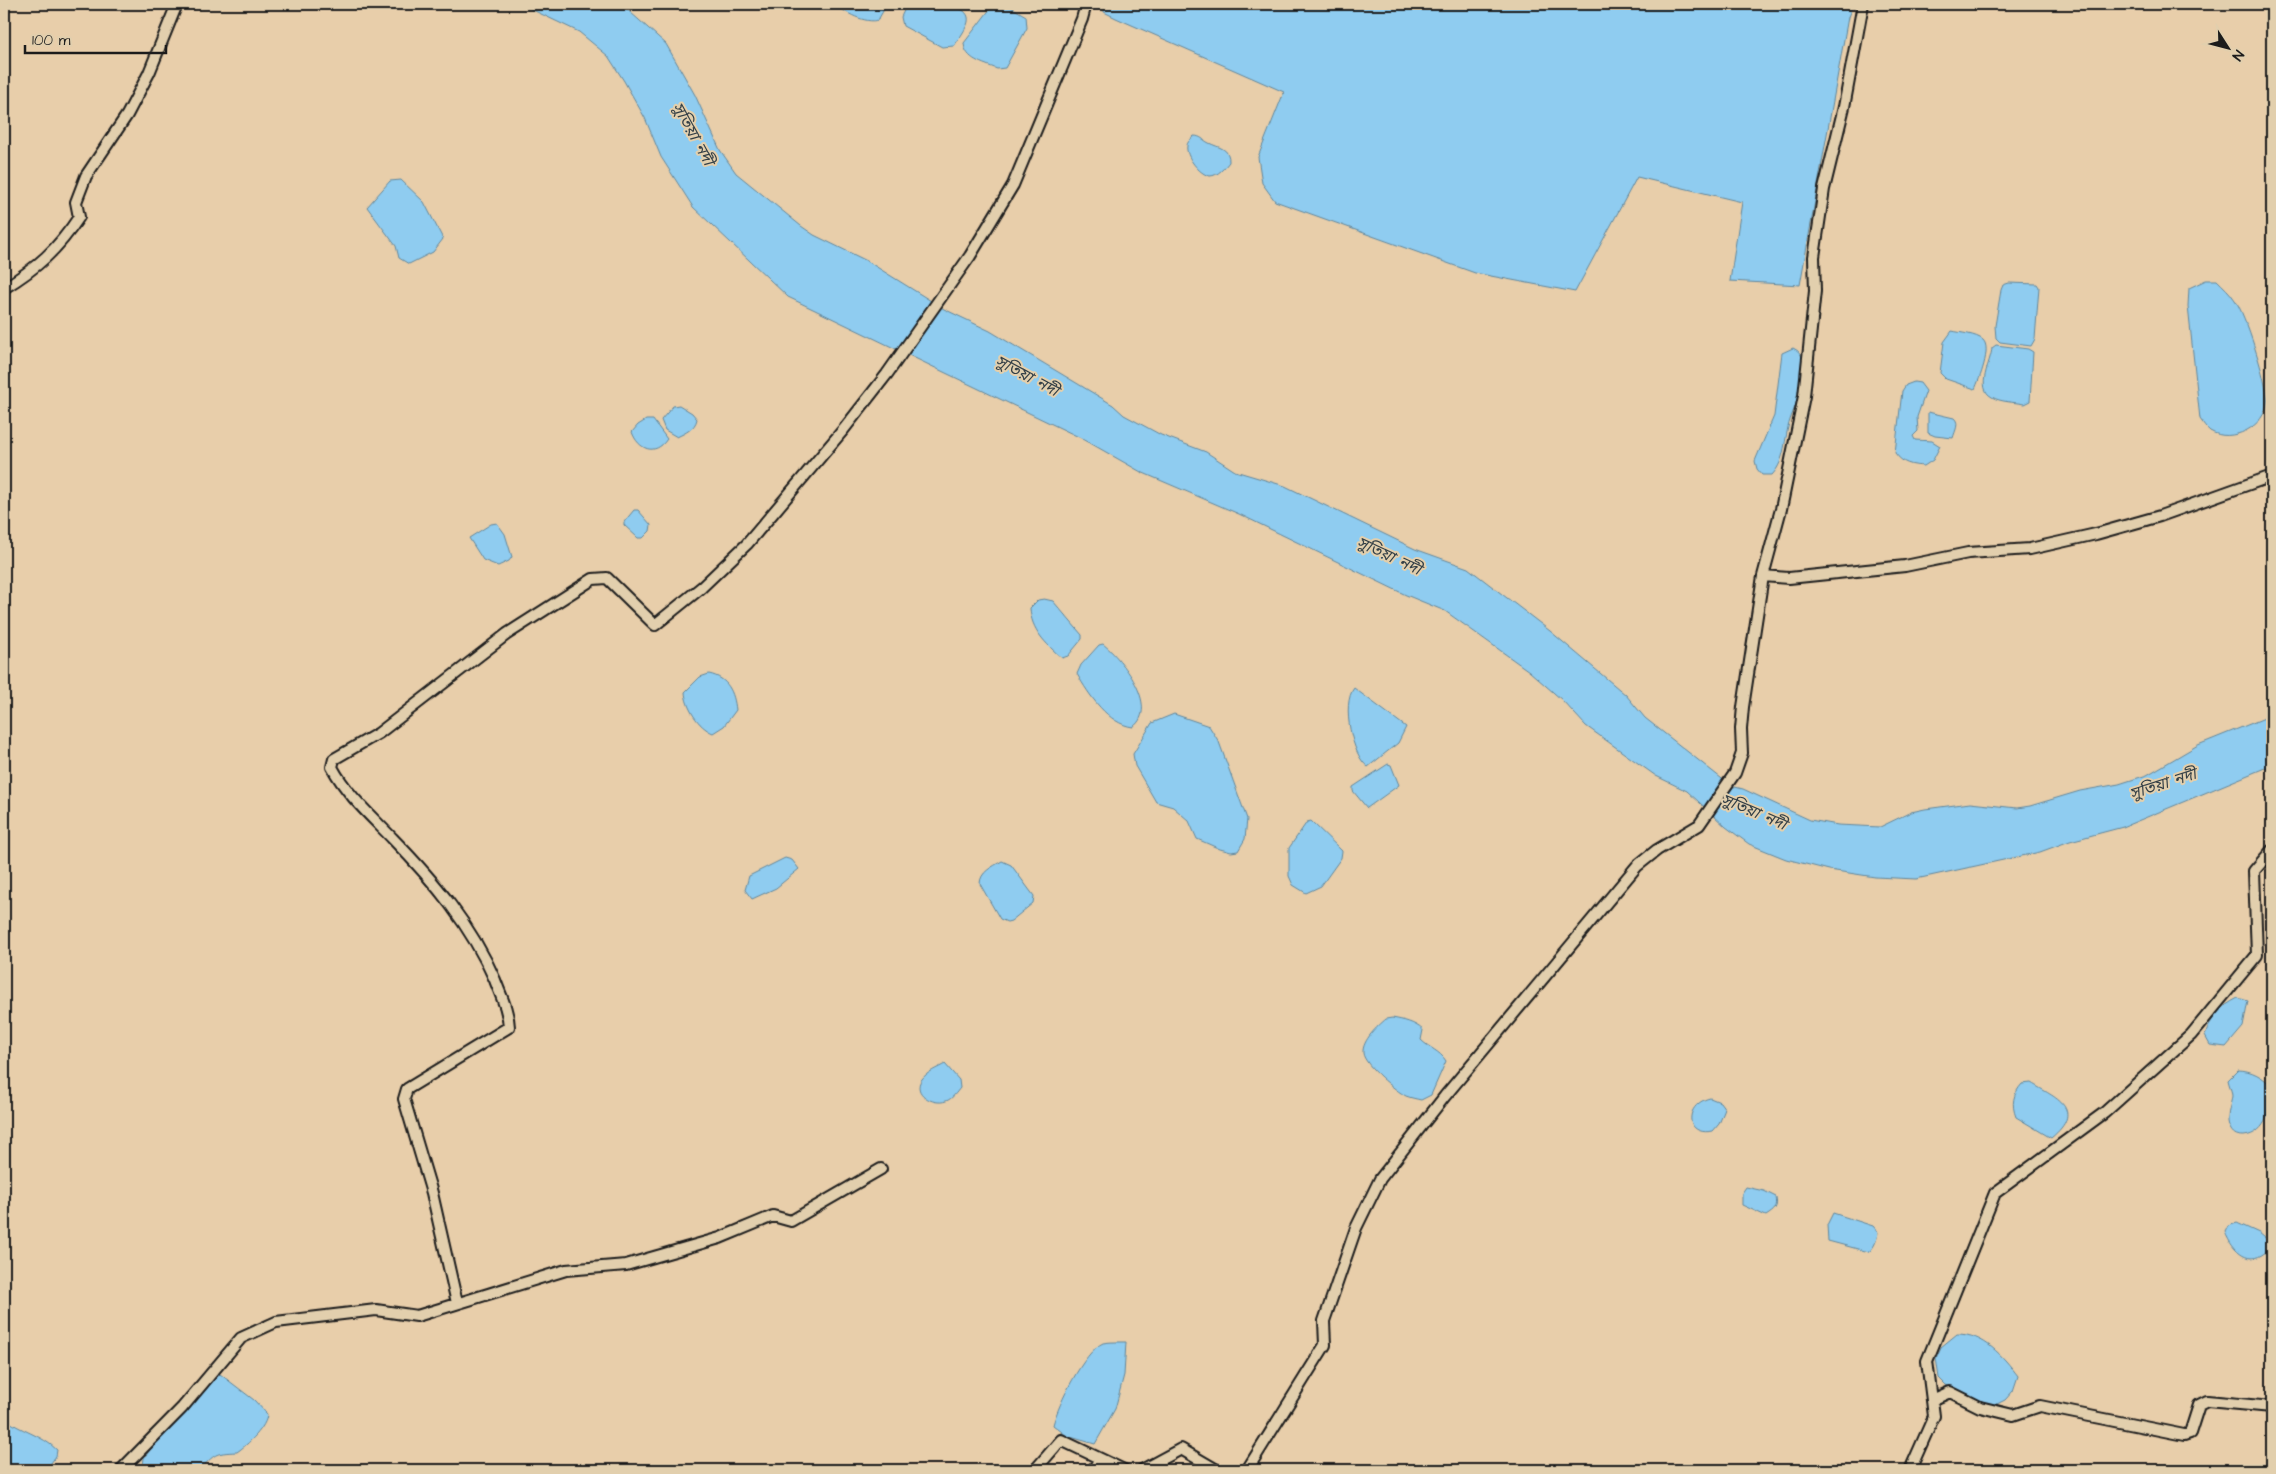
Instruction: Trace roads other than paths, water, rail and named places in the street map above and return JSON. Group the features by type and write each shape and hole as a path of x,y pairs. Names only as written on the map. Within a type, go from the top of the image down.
{"street":[{"path":"4,288 45,259 66,236 79,217 76,202 86,176 127,115 149,73 177,4"},
{"path":"457,1303 432,1193 404,1099 406,1089 509,1027 508,1010 484,956 459,916 428,875 342,786 332,767 334,759 379,733 507,634 593,578 607,578 655,626 702,587 747,544 844,430 887,374 970,256 1013,185 1082,19 1086,4"},
{"path":"1247,1470 1325,1345 1324,1321 1356,1228 1380,1179 1445,1096 1637,866 1657,850 1699,825 1735,773 1742,752 1742,715 1763,576 1781,509 1804,396 1815,291 1815,248 1824,189 1844,107 1863,4"},
{"path":"1763,576 1789,578 1905,566 1968,553 2030,549 2096,534 2160,516 2272,476"},
{"path":"1910,1470 1934,1416 1927,1361 1996,1193 2104,1113 2191,1035 2257,955 2254,871 2272,850"},
{"path":"121,1470 182,1408 241,1338 276,1322 376,1310 417,1316 566,1270 626,1265 720,1238 773,1216 791,1221 881,1169"},
{"path":"1932,1400 1950,1392 1980,1406 2013,1415 2040,1406 2184,1435 2190,1433 2199,1405 2207,1401 2272,1407"},
{"path":"1035,1470 1061,1440 1124,1470"},
{"path":"1142,1470 1181,1449 1217,1470"},
{"path":"1093,1470 1100,1459"}],"water":[{"name":"সুতিয়া নদী","path":"520,4 621,4 666,44 695,95 720,150 736,173 801,226 814,235 867,261 944,309 990,331 1113,405 1124,415 1161,435 1206,452 1235,471 1285,486 1415,549 1468,568 1550,631 1626,695 1645,718 1731,786 1743,789 1810,820 1838,825 1880,827 1911,812 1925,809 1970,803 2017,808 2080,791 2119,784 2147,775 2198,745 2272,715 2272,765 2123,827 2070,841 2040,852 1916,879 1875,877 1829,870 1786,859 1749,844 1726,827 1687,791 1656,776 1586,726 1562,700 1529,671 1445,611 1406,595 1239,514 1141,472 1083,439 788,297 693,207 661,157 645,118 608,56 579,32"},
{"path":"837,4 887,4 878,20 873,21 856,17 844,11"},
{"path":"907,4 936,4 957,7 964,11 968,17 967,25 954,46 942,47 903,26 901,17"},
{"path":"994,4 1006,4 1026,16 1027,28 1005,68 997,69 971,57 965,49 964,43"},
{"path":"1104,4 1853,4 1848,17 1800,285 1730,281 1742,202 1637,177 1575,292 1475,273 1275,201 1262,183 1258,157 1284,92 1116,18 1104,12"},
{"path":"1194,136 1200,137 1223,149 1228,154 1229,162 1213,176 1206,175 1198,169 1188,155 1187,145"},
{"path":"401,180 424,202 443,239 433,252 409,264 399,258 396,246 367,207 390,181"},
{"path":"2206,280 2217,280 2235,300 2250,333 2264,380 2267,401 2261,418 2246,431 2237,434 2218,435 2210,431 2200,419 2188,306 2189,288"},
{"path":"2009,283 2037,284 2039,287 2035,339 2031,346 2000,342 1996,338 1995,326 2001,290 2003,285"},
{"path":"1952,331 1976,336 1983,340 1985,344 1984,364 1975,389 1946,379 1940,373 1944,342"},
{"path":"1996,345 2028,349 2033,352 2030,401 2024,404 2003,401 1995,399 1987,393 1984,381 1985,374 1992,348"},
{"path":"1793,348 1800,353 1804,361 1803,381 1788,427 1780,463 1772,475 1762,475 1757,469 1755,461 1774,416 1782,353"},
{"path":"1914,382 1920,383 1926,391 1917,417 1918,431 1913,436 1915,440 1932,441 1940,446 1933,460 1924,466 1901,460 1895,453 1902,391 1906,385"},
{"path":"679,405 692,413 697,419 692,428 677,437 665,430 661,420 673,406"},
{"path":"1928,412 1956,420 1957,425 1953,438 1935,436 1928,433"},
{"path":"646,420 653,420 667,439 657,448 647,449 638,443 632,432"},
{"path":"634,510 638,510 651,525 650,531 643,538 638,538 624,525 624,522"},
{"path":"497,523 505,534 512,557 509,561 498,566 483,560 469,538 491,524"},
{"path":"1038,600 1053,601 1082,635 1082,639 1068,656 1062,658 1050,647 1040,636 1033,623 1030,608"},
{"path":"1103,644 1120,660 1140,696 1142,708 1140,718 1133,727 1124,725 1107,714 1087,691 1077,674 1081,665 1099,645"},
{"path":"709,674 721,679 729,687 734,697 736,710 724,726 713,733 702,726 694,716 690,710 685,692 700,677"},
{"path":"1354,688 1406,727 1398,743 1368,767 1357,752 1350,729 1348,706"},
{"path":"1174,714 1209,726 1219,742 1247,819 1245,839 1238,851 1231,852 1220,849 1197,839 1189,821 1173,807 1156,802 1135,766 1133,754 1152,723"},
{"path":"1388,764 1391,765 1399,785 1367,808 1353,791 1353,787"},
{"path":"1311,821 1342,851 1341,858 1321,886 1306,893 1293,885 1289,876 1289,848 1307,822"},
{"path":"785,858 792,860 799,869 776,888 752,899 745,890 749,876"},
{"path":"1002,861 1011,865 1034,896 1033,903 1011,921 1007,922 1000,919 980,884 984,873"},
{"path":"2238,998 2248,1001 2243,1027 2226,1047 2210,1045 2205,1036 2210,1023 2221,1009"},
{"path":"1392,1018 1420,1027 1423,1030 1421,1040 1446,1061 1431,1095 1421,1100 1406,1096 1395,1089 1374,1071 1363,1053 1365,1043 1375,1029 1386,1019"},
{"path":"945,1064 959,1080 960,1088 946,1101 935,1102 921,1093 919,1084 927,1074"},
{"path":"2238,1070 2248,1071 2257,1075 2272,1087 2271,1102 2263,1125 2252,1134 2244,1136 2233,1133 2228,1122 2232,1092 2228,1080"},
{"path":"2031,1083 2058,1099 2067,1112 2066,1119 2061,1128 2051,1138 2016,1117 2013,1103 2015,1095 2022,1084"},
{"path":"1710,1098 1720,1102 1725,1109 1719,1124 1713,1131 1703,1132 1692,1125 1692,1113 1701,1101"},
{"path":"1746,1187 1764,1191 1776,1197 1777,1204 1772,1212 1766,1216 1742,1205 1742,1193"},
{"path":"1833,1213 1873,1226 1878,1235 1869,1252 1828,1241 1827,1225"},
{"path":"2237,1223 2259,1233 2269,1241 2269,1249 2255,1258 2243,1256 2233,1246 2225,1232 2228,1226"},
{"path":"1957,1334 1967,1335 1984,1342 2006,1361 2018,1376 2013,1391 2005,1400 1997,1404 1986,1404 1946,1385 1939,1378 1936,1358 1941,1347"},
{"path":"1126,1342 1124,1375 1115,1409 1095,1444 1067,1436 1053,1425 1060,1405 1080,1367 1088,1356 1103,1343"},
{"path":"220,1374 254,1400 267,1414 264,1424 256,1435 237,1452 215,1455 199,1470 149,1470 143,1466 144,1458 150,1450"},
{"path":"4,1418 45,1440 57,1450 56,1456 46,1470 4,1470"}]}
